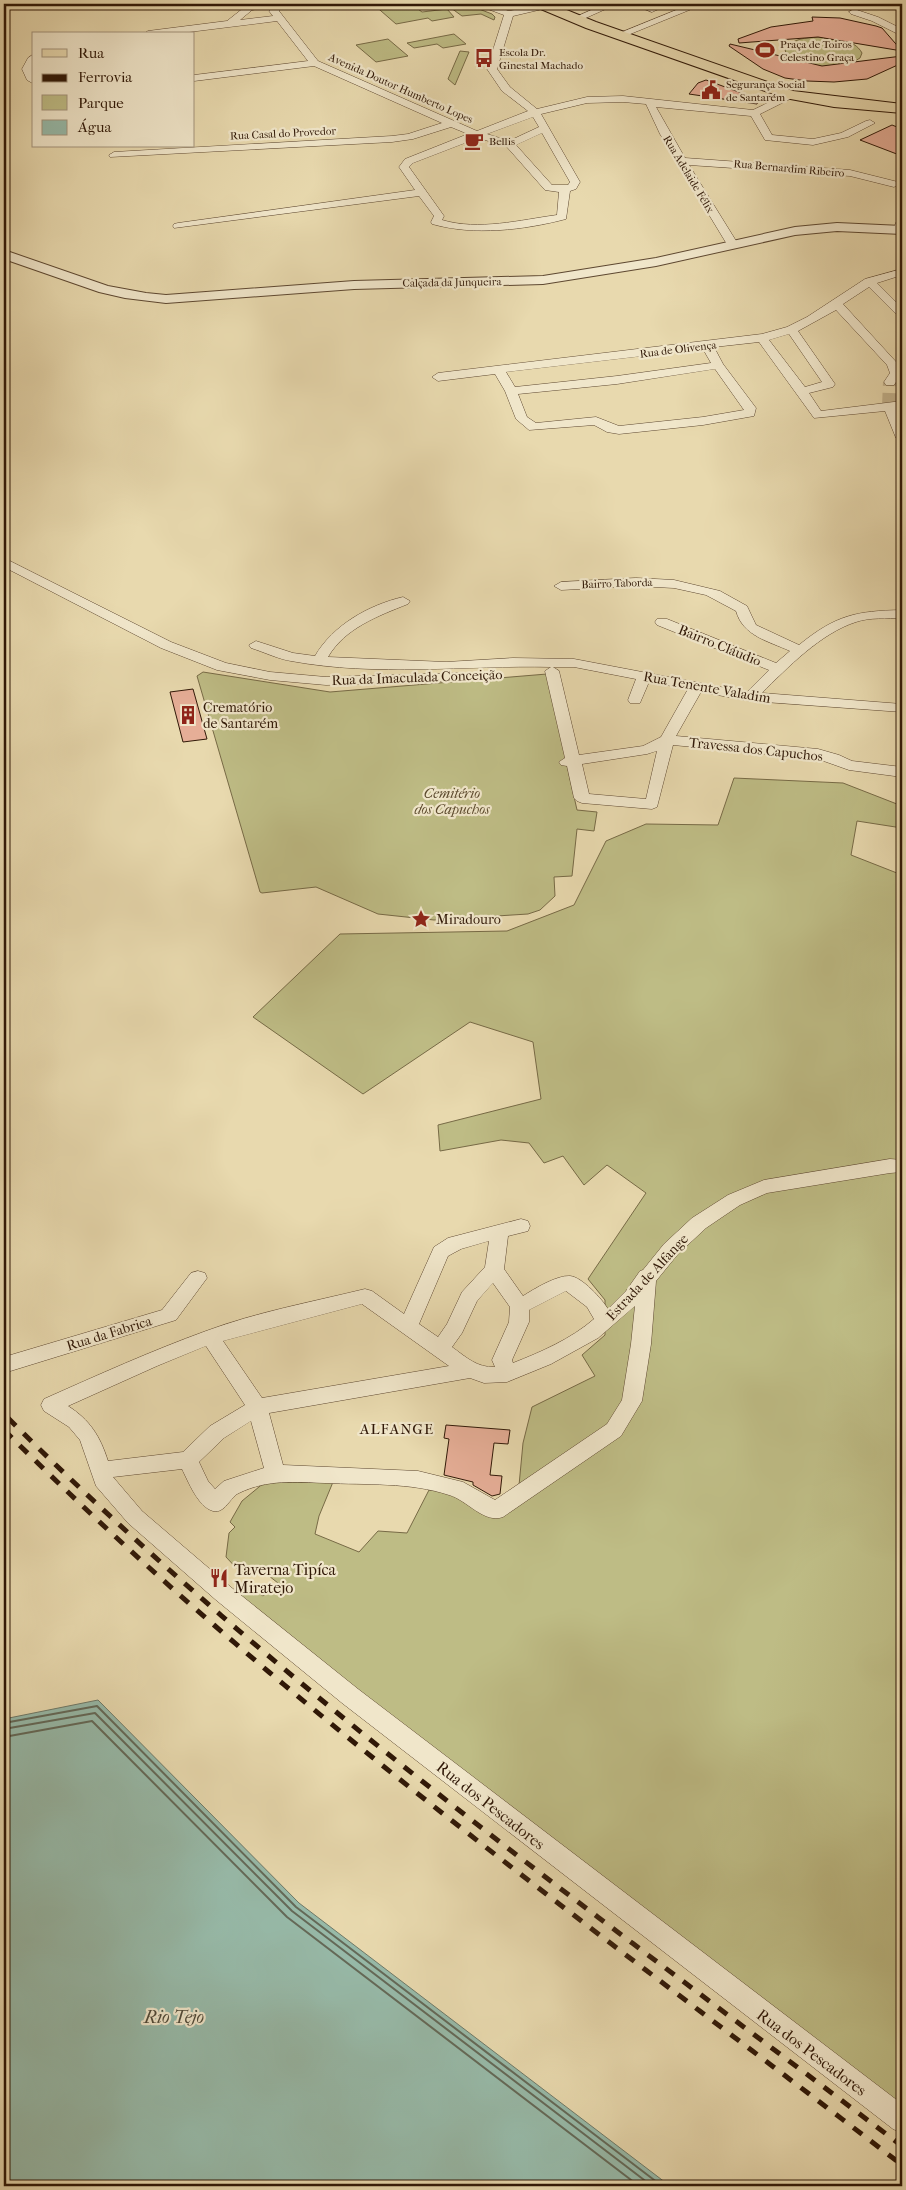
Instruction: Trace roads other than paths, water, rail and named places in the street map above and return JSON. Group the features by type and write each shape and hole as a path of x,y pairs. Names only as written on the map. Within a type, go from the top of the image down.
{"main road":[{"path":"543,5 576,19 790,95 902,109"}],"street":[{"path":"268,23 261,10 269,4"},
{"path":"229,24 249,8 269,4"},
{"path":"164,32 229,24 268,23 278,18 274,11 282,4"},
{"path":"480,4 509,14 543,5"},
{"path":"576,19 612,4"},
{"path":"637,4 652,9 665,4"},
{"path":"620,35 699,4"},
{"path":"854,12 875,19 902,33"},
{"path":"509,14 496,53 493,72 506,89 535,112 575,182 572,187 564,189 549,188 510,144 543,129"},
{"name":"Avenida Doutor Humberto Lopes","path":"278,18 315,63 446,125 510,144"},
{"path":"32,59 28,63 26,72 28,77 32,79"},
{"path":"195,78 299,61 315,63"},
{"path":"299,61 446,125 465,138"},
{"path":"564,189 562,218 471,227 436,222 439,216 404,167 409,161 465,138 535,112 562,105 600,99 623,99 754,113 790,95"},
{"name":"Rua Adelaide Félix","path":"651,102 662,127 732,244"},
{"path":"754,113 769,138 813,142 844,135 870,122"},
{"name":"Rua Casal do Provedor","path":"114,155 392,139 409,137 446,125"},
{"name":"Rua Bernardim Ribeiro","path":"682,161 850,173 894,184"},
{"path":"178,226 422,192"},
{"name":"Calçada da Junqueira","path":"4,254 113,291 136,297 166,299 354,285 543,280 656,262 795,231 825,228 901,227"},
{"name":"Rua de Olivença","path":"438,377 762,338 792,330 818,316 869,281 892,273 902,272"},
{"path":"869,281 902,314"},
{"path":"836,303 892,364 896,373 890,382"},
{"path":"792,330 829,384 802,391"},
{"path":"762,338 818,415 902,405"},
{"path":"770,348 801,343"},
{"path":"499,370 511,391 522,419 532,427 596,421 610,429 619,430 703,421 750,413 750,408 718,365 707,346"},
{"path":"511,391 617,380 718,365"},
{"path":"889,407 902,438"},
{"name":"Rua da Imaculada Conceição","path":"4,562 166,646 222,667 270,676 348,682 552,671 586,670 616,672"},
{"name":"Bairro Taborda","path":"560,586 643,581 704,590 722,596 742,609 744,620 751,628 801,651"},
{"path":"319,661 327,646 346,628 366,617 403,602"},
{"path":"750,697 778,669 834,626 862,617 902,614"},
{"name":"Bairro Cláudio","path":"662,622 778,669"},
{"name":"Rua Tenente Valadim","path":"256,645 291,657 319,661 446,666 513,662 574,664 750,697 902,708"},
{"path":"552,671 564,724 569,761 582,798 652,804 667,740 697,686"},
{"path":"635,700 644,676"},
{"path":"569,761 647,750 667,740"},
{"name":"Travessa dos Capuchos","path":"667,740 818,754 834,758 849,765 902,772"},
{"name":"Estrada de Alfange","path":"210,1337 254,1323 365,1296 470,1370 484,1375 507,1374 544,1359 591,1333 633,1296 671,1249 699,1223 734,1200 764,1188 890,1166 902,1166"},
{"path":"408,1327 441,1252 456,1243 522,1226"},
{"path":"440,1349 455,1328 470,1297 494,1270 500,1231"},
{"path":"494,1270 520,1306 519,1322 502,1360 507,1374"},
{"path":"188,1460 200,1486 215,1502 231,1487 275,1473 418,1479 456,1488 496,1511 614,1430 632,1401 641,1344 648,1276"},
{"name":"Rua da Fabrica","path":"4,1365 169,1315 198,1278"},
{"path":"520,1306 552,1289 569,1283 594,1302 605,1322"},
{"path":"210,1337 257,1407 275,1473"},
{"name":"Rua dos Pescadores","path":"210,1337 153,1358 51,1405 76,1422 87,1434 93,1445 103,1480 134,1517 231,1600 350,1696 902,2120"},
{"path":"100,1470 188,1460 217,1432 257,1407 470,1370"}],"water":[{"name":"Rio Tejo","path":"98,1700 299,1903 670,2186 4,2186 4,1719"}],"tunnel":[{"path":"889,407 890,382"}],"railway":[{"path":"4,1414 8,1418"},
{"path":"8,1418 112,1518 219,1614 330,1707 556,1885 902,2146"},
{"path":"4,1430 81,1505 160,1577 297,1696 467,1833 902,2165"}],"place":[{"name":"Praça de Toiros Celestino Graça","path":"765,50"},
{"name":"Escola Dr. Ginestal Machado","path":"484,58"},
{"name":"Segurança Social de Santarém","path":"711,90"},
{"name":"Bellis","path":"474,141"},
{"name":"Crematório de Santarém","path":"188,715"},
{"name":"Miradouro","path":"421,919"},
{"name":"Taverna Tipíca Miratejo","path":"219,1578"}],"district":[{"name":"ALFANGE","path":"397,1429"}],"park label":[{"name":"Cemitério dos Capuchos","path":"452,802"}]}
